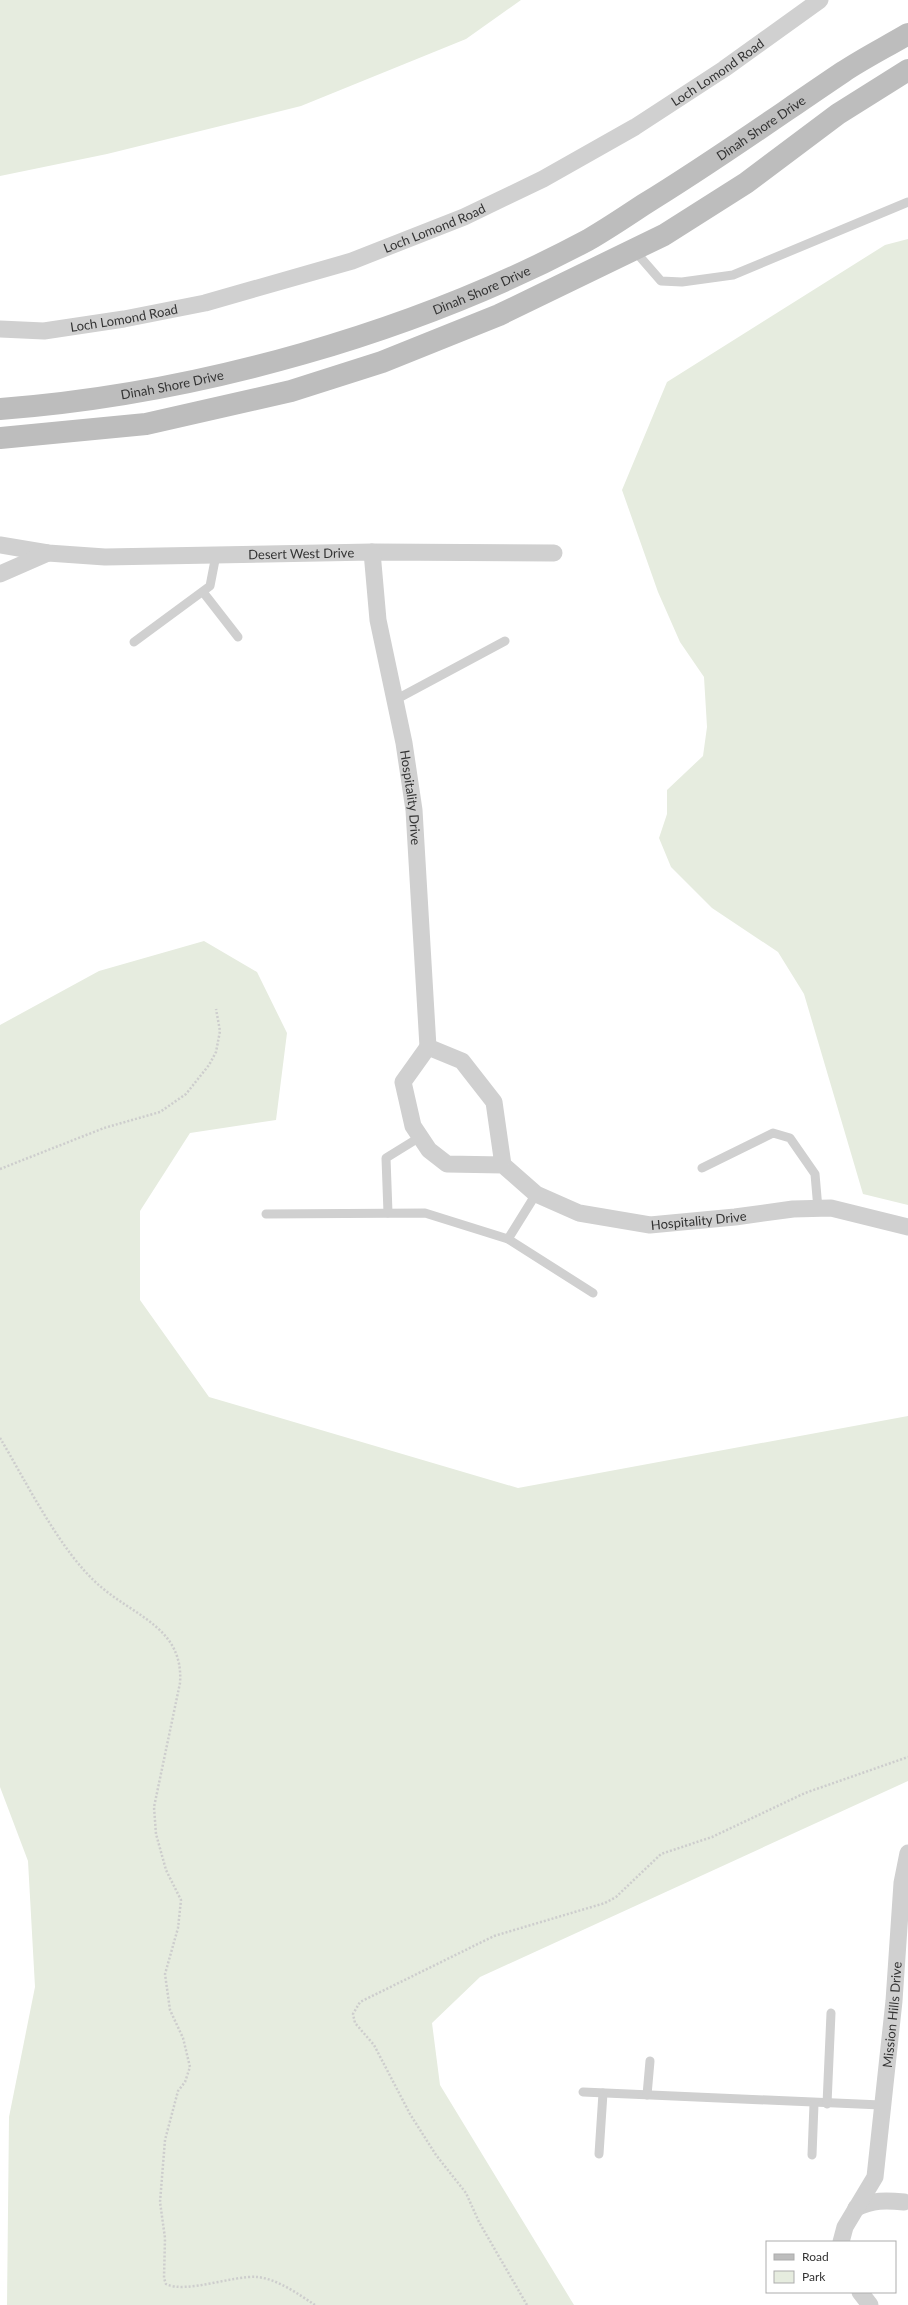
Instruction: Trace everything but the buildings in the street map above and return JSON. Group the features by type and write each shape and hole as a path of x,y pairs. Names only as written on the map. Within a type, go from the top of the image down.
{"main road":[{"name":"Dinah Shore Drive","path":"0,410 160,388 277,361 389,325 496,285 589,239 692,176 845,70 908,34"},
{"path":"0,438 146,424 291,391 382,362 499,315 664,235 746,183 838,114 908,70"}],"street":[{"name":"Loch Lomond Road","path":"0,329 44,331 124,319 205,303 352,261 464,216 543,179 634,126 724,69 820,0"},
{"name":"Desert West Drive","path":"0,545 48,553 106,557 372,552 554,553"},
{"name":"Hospitality Drive","path":"372,552 378,620 404,743 414,810 428,1047"},
{"name":"Desert West Drive","path":"0,574 48,553"},
{"path":"428,1047 462,1061 494,1102 503,1165 447,1164 429,1150 413,1126 403,1082 428,1047"},
{"name":"Hospitality Drive","path":"503,1165 536,1194 579,1213 650,1225 735,1217 794,1209 831,1208 908,1227"},
{"name":"Mission Hills Drive","path":"841,2241 845,2227 875,2177 881,2105 904,1910 902,1883 908,1853"},
{"path":"875,2177 906,2204"},
{"path":"856,2208 869,2202 883,2200 906,2204"},
{"path":"861,2293 870,2305"}],"lane":[{"path":"634,250 661,281 682,282 733,275 908,202"},
{"path":"134,642 210,586 216,555"},
{"path":"203,592 238,637"},
{"path":"395,700 505,641"},
{"path":"702,1168 773,1133 783,1134 790,1138 815,1174 818,1209"},
{"path":"388,1213 386,1158 420,1137"},
{"path":"508,1239 536,1194"},
{"path":"266,1214 425,1213 508,1239 593,1293"},
{"path":"827,2104 831,2013"},
{"path":"647,2096 650,2061"},
{"path":"583,2092 814,2104 881,2105"},
{"path":"599,2154 603,2093"},
{"path":"812,2155 814,2104"}],"path":[{"path":"0,1169 104,1128 160,1112 186,1094 209,1065 216,1052 220,1031 216,1010"},
{"path":"0,1438 66,1548 100,1586 148,1620 163,1633 178,1652 181,1670 180,1683 154,1807 154,1818 166,1870 181,1900 178,1928 169,1958 166,1980 170,2010 183,2038 190,2067 185,2082 178,2091 165,2140 160,2202 165,2238 164,2278 166,2284 172,2287 192,2286 256,2277 281,2284 315,2305"},
{"path":"527,2305 479,2222 466,2193 436,2156 410,2114 374,2045 356,2023 353,2014 355,2008 360,2002 494,1936 605,1903 616,1897 662,1854 712,1837 805,1793 908,1757"}],"green space":[{"path":"0,0 521,0 466,39 301,106 107,154 0,176"},
{"path":"908,239 908,1205 863,1194 804,994 778,952 712,908 671,867 659,838 667,814 667,790 703,756 707,727 704,677 680,642 658,592 622,490 667,382 885,245"},
{"path":"204,941 257,972 287,1033 276,1120 190,1133 140,1211 140,1300 209,1397 518,1488 908,1416 908,1781 480,1977 432,2023 440,2085 574,2305 7,2305 9,2117 35,1987 28,1861 0,1787 0,1025 99,971"}]}
